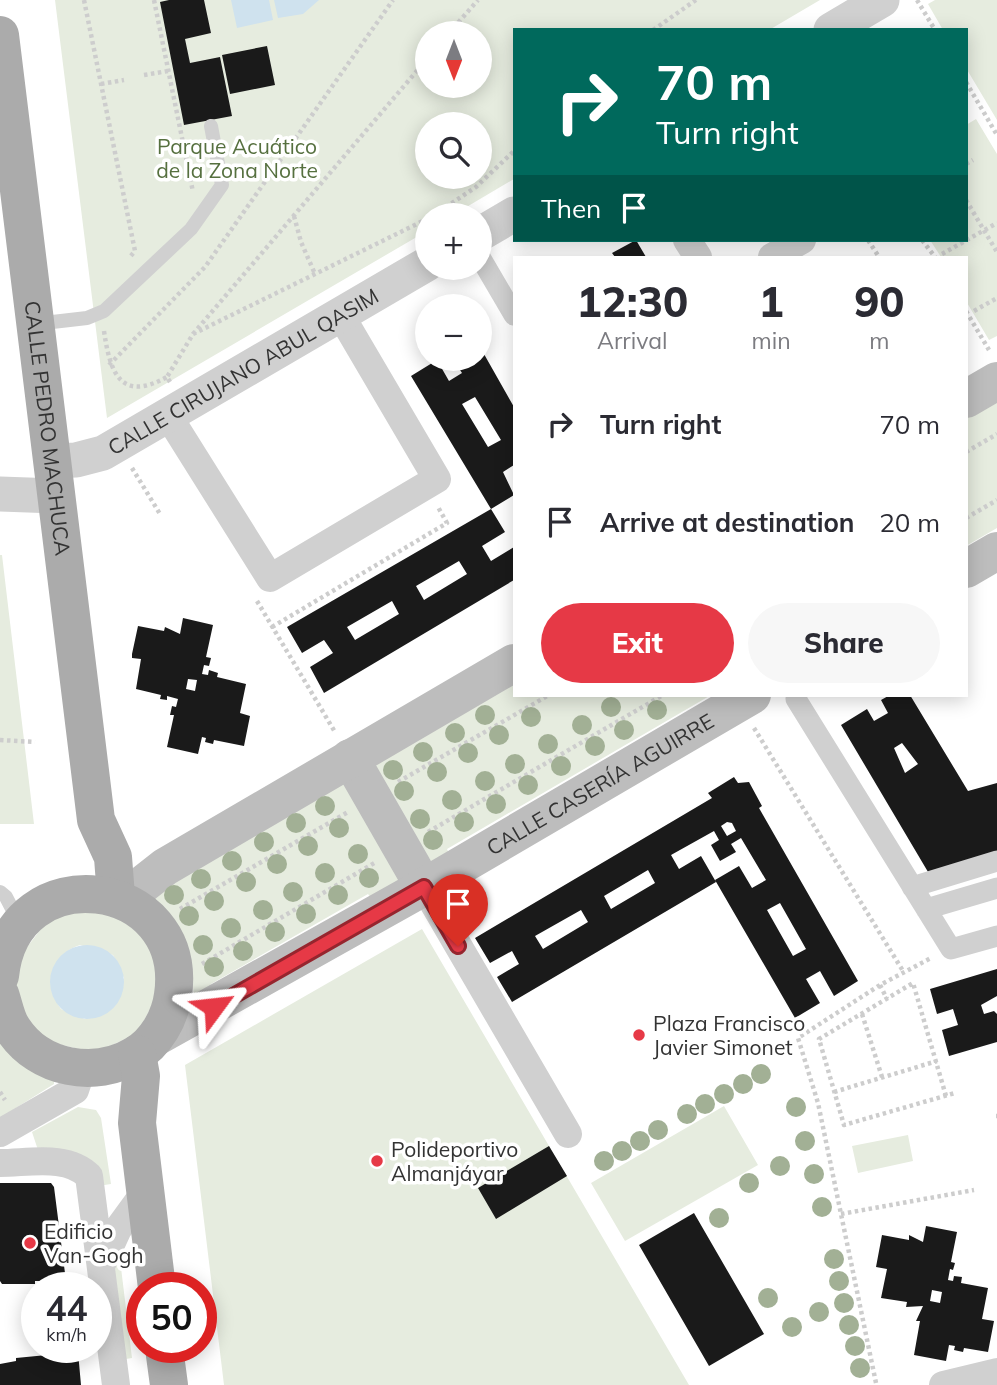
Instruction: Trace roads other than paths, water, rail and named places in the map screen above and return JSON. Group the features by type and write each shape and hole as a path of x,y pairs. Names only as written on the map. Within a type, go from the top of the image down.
{"main road":[{"name":"CALLE PEDRO MACHUCA","path":"0,35 96,820 113,857 120,899"},
{"path":"968,397 993,366"},
{"path":"968,568 997,551"},
{"path":"120,899 342,743 513,663"},
{"name":"CALLE CASERÍA AGUIRRE","path":"146,1046 424,887 752,709"},
{"path":"342,743 424,887"},
{"name":"CALLE PEDRO MACHUCA","path":"72,893 96,820"},
{"path":"0,976 10,907 43,904 72,893 94,893 120,899 150,918 168,945 176,977 171,1009 146,1046 117,1065 88,1069 42,1057 12,1029 0,994"},
{"path":"146,1046 137,1123 155,1272"},
{"path":"88,1069 137,1123"},
{"path":"166,1363 169,1385"}],"street":[{"path":"834,28 882,0"},
{"path":"492,227 513,215"},
{"path":"774,256 798,242"},
{"name":"CALLE CIRUJANO ABUL QASIM","path":"0,494 54,479 76,460 103,453 169,417 415,271"},
{"path":"492,277 513,313"},
{"path":"169,417 270,578 437,479 340,314"},
{"path":"796,699 951,949 997,936"},
{"path":"912,887 997,861"},
{"path":"424,887 568,1134"},
{"path":"926,909 997,888"},
{"path":"0,1133 75,1090 88,1069"},
{"path":"0,1163 68,1163 79,1166 89,1176 116,1385"},
{"path":"102,1266 118,1229 145,1192"},
{"path":"943,1385 997,1372"}],"lane":[{"path":"36,324 87,318 104,312 202,214 222,185 211,127"}],"water":[{"path":"231,0 269,0 273,20 237,28"},
{"path":"274,0 319,0 303,14 278,18"},
{"path":"87,945 108,951 118,961 124,982 118,1003 108,1013 87,1019 66,1013 56,1003 50,982 56,961 66,951"}],"place":[{"name":"Plaza Francisco Javier Simonet","path":"639,1035"},
{"name":"Polideportivo Almanjáyar","path":"377,1161"},
{"name":"Edificio Van-Gogh","path":"30,1243"}],"park label":[{"name":"Parque Acuático de la Zona Norte","path":"237,158"}]}
